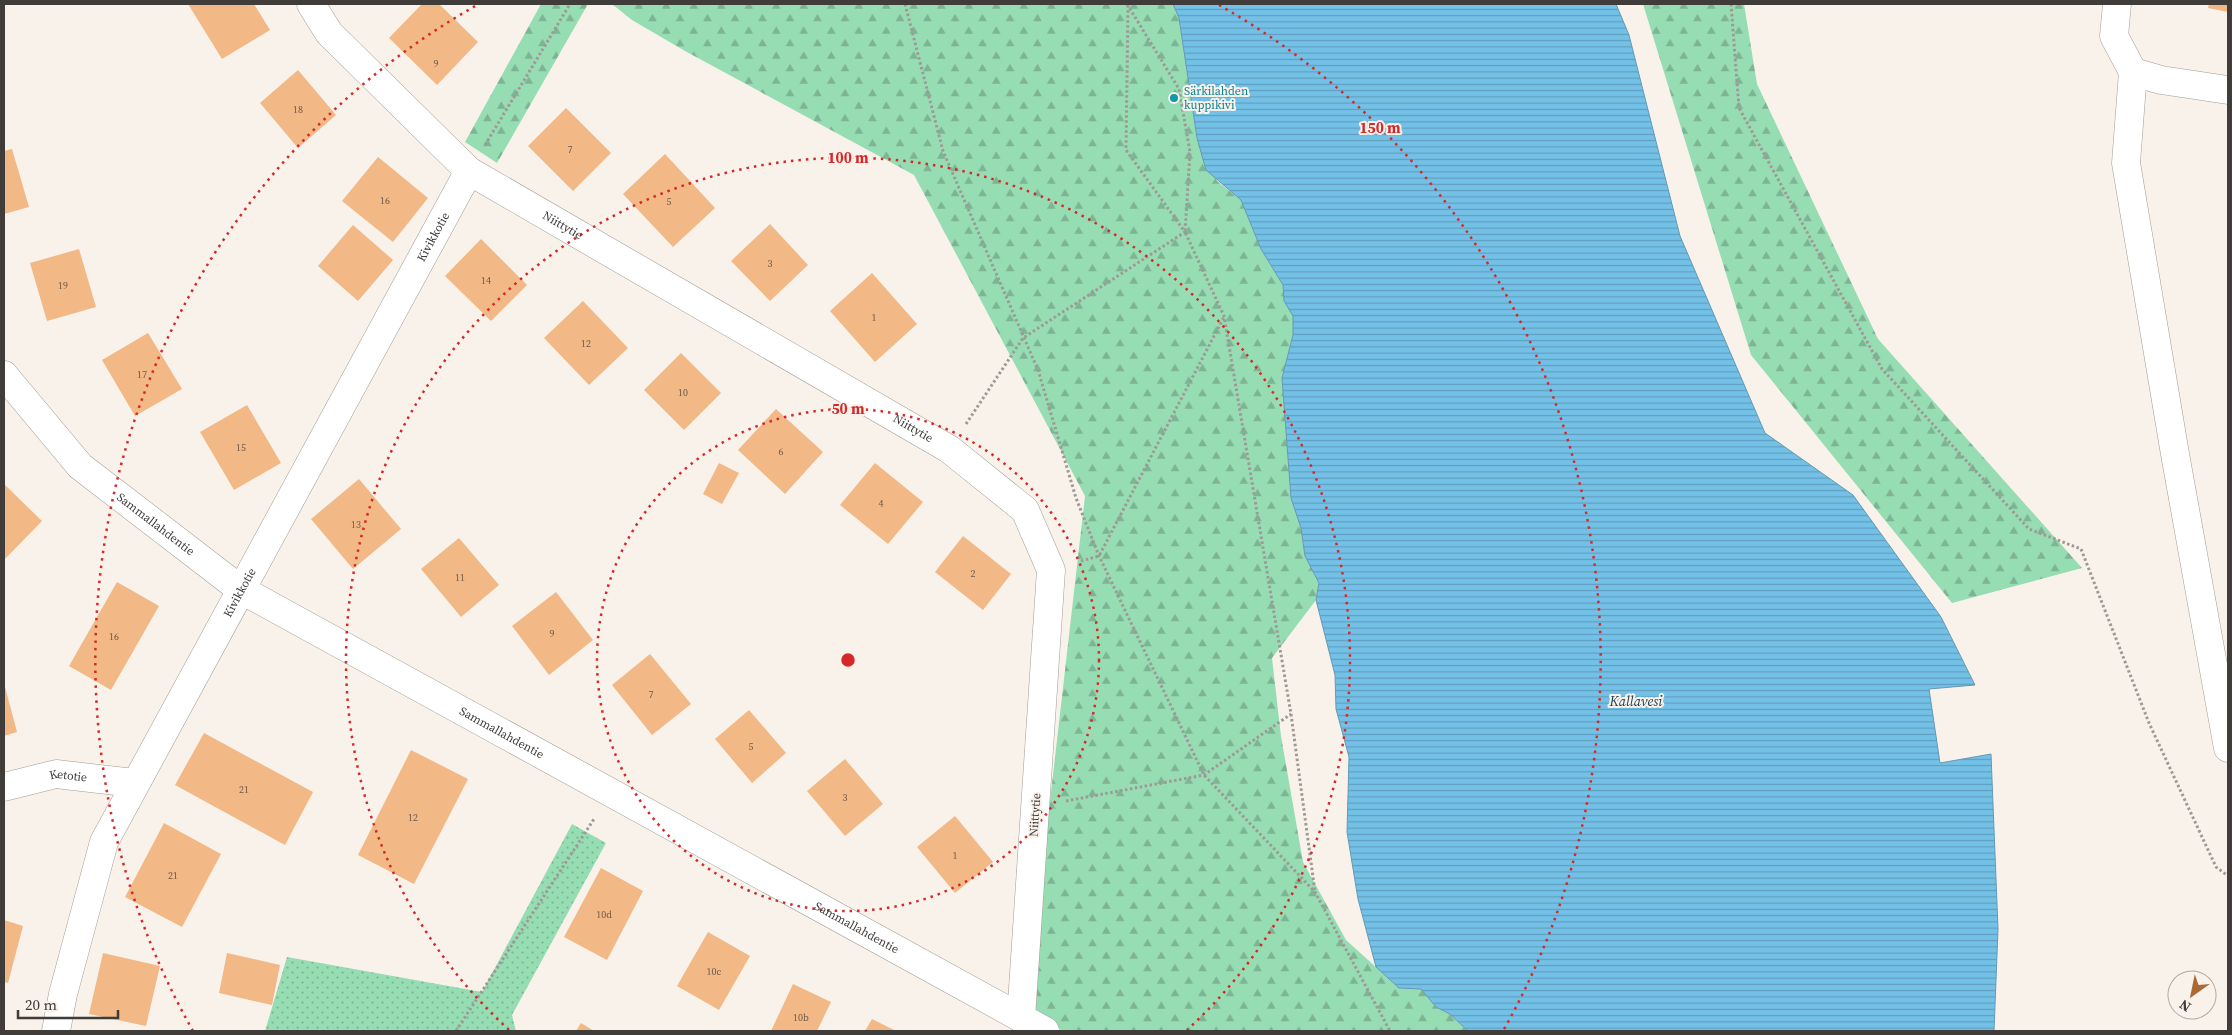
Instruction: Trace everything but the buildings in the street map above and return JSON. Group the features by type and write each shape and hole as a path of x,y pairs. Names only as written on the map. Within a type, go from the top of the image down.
{"street":[{"name":"Niittytie","path":"311,4 329,33 469,171 949,449 1025,510 1051,570 1021,1018"},
{"path":"2117,4 2114,36 2133,72 2126,164 2175,454 2228,748"},
{"path":"2133,72 2161,80 2228,90"},
{"name":"Kivikkotie","path":"56,1031 63,994 104,842 134,783 469,171"},
{"name":"Sammallahdentie","path":"4,375 80,466 240,589 1045,1031"},
{"name":"Ketotie","path":"4,786 56,774 134,783"}],"path":[{"path":"469,171 570,4"},
{"path":"905,4 943,152 1038,370 1076,498 1099,556 1204,775 1315,892 1390,1031"},
{"path":"1730,4 1739,108 1882,369 2029,529 2081,549 2149,723 2216,867 2228,876"},
{"path":"1127,5 1179,89 1190,152 1185,232"},
{"path":"1127,5 1126,150 1185,232 1224,316 1291,714 1315,892"},
{"path":"949,449 1023,338 1185,232"},
{"path":"1099,556 1224,316"},
{"path":"1036,807 1204,775 1291,714"},
{"path":"456,1031 597,815"}],"green space":[{"path":"541,4 588,4 497,163 465,142"},
{"path":"612,4 1173,4 1179,18 1197,138 1217,181 1241,200 1261,249 1283,285 1284,301 1293,315 1293,335 1282,378 1291,498 1301,528 1305,556 1319,583 1316,600 1272,658 1281,736 1303,862 1346,940 1399,988 1421,989 1436,1007 1450,1014 1468,1031 1063,1031 1026,1010 1085,496 914,175 685,51 632,20"},
{"path":"1643,4 1744,4 1757,84 1878,339 2082,568 1952,603 1751,355"},
{"path":"572,824 606,843 512,1015 516,1031 265,1031 287,957 482,992"}],"water":[{"name":"Kallavesi","path":"1173,4 1616,4 1629,35 1680,236 1765,433 1853,495 1941,617 1975,685 1929,689 1940,763 1991,754 1998,929 1994,1031 1468,1031 1450,1014 1436,1007 1421,989 1399,988 1376,967 1358,899 1347,832 1349,757 1336,709 1335,675 1316,600 1319,583 1305,556 1301,528 1291,498 1282,378 1293,335 1293,316 1284,301 1283,285 1261,249 1241,200 1206,170 1197,138 1179,18"}],"place":[{"name":"Särkilahden kuppikivi","path":"1174,98"}]}
